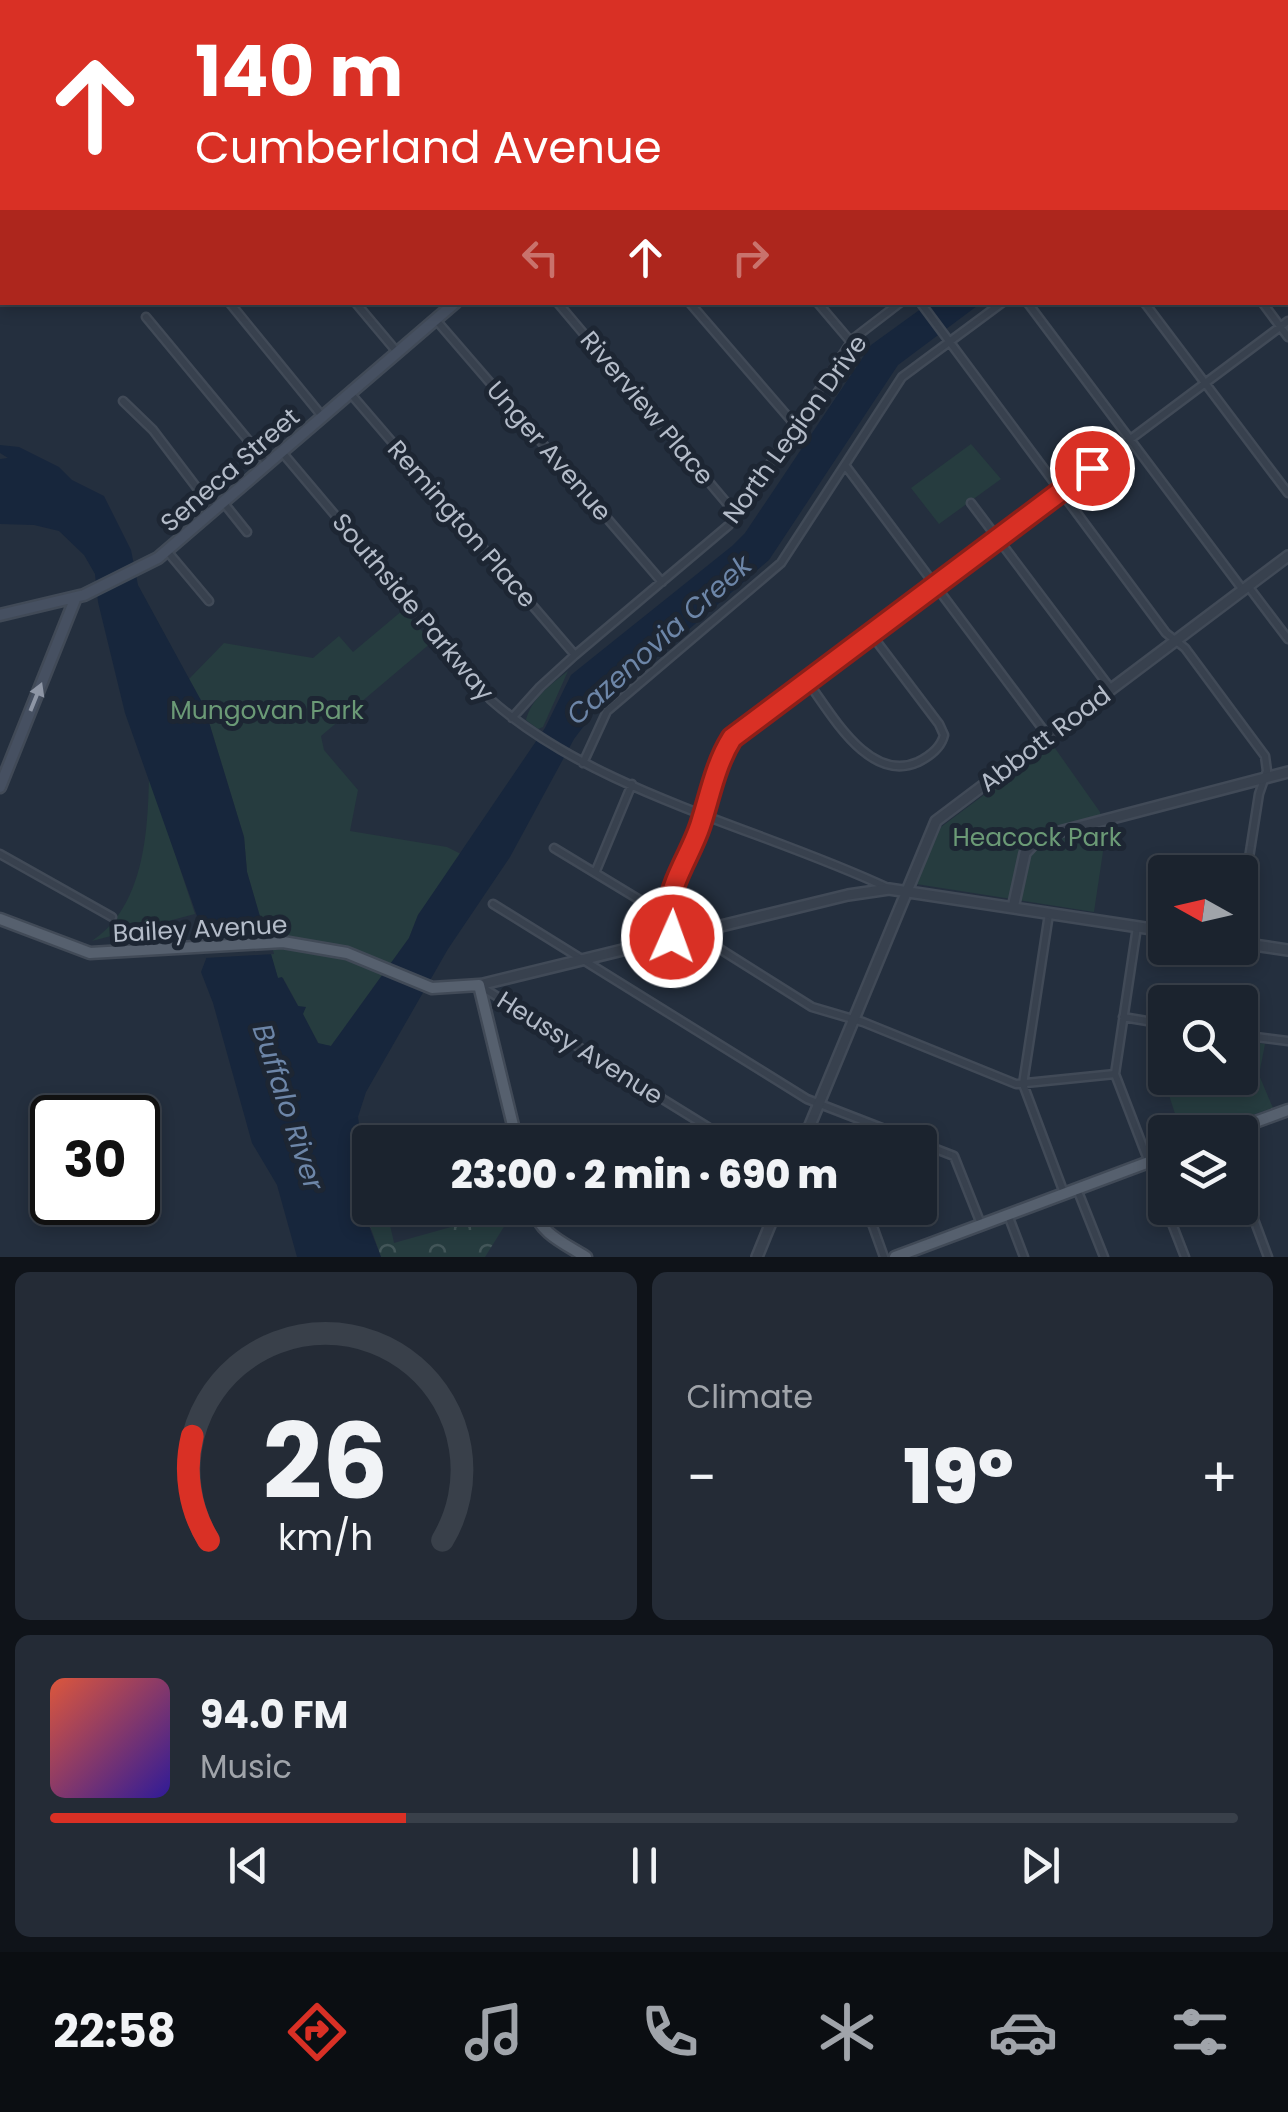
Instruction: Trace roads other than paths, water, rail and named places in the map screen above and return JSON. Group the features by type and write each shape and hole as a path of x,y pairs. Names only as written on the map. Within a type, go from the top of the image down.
{"main road":[{"name":"Seneca Street","path":"0,615 80,596 166,551 453,305"},
{"path":"0,788 80,596"},
{"name":"Bailey Avenue","path":"0,920 90,953 272,943 318,946 347,953 432,988 478,985"},
{"path":"478,985 513,1125"},
{"path":"1258,1121 1288,1110"},
{"path":"895,1257 1148,1162"},
{"path":"539,1225 586,1257"}],"street":[{"path":"231,305 323,417"},
{"path":"358,305 397,352"},
{"name":"Riverview Place","path":"560,305 736,514"},
{"path":"692,305 796,426"},
{"path":"820,305 851,342"},
{"name":"North Legion Drive","path":"512,718 574,655 728,525 851,342 897,305"},
{"path":"922,305 1166,633 1176,640 1266,756 1268,764 1249,855"},
{"path":"583,763 607,711 782,562 902,377 999,305"},
{"path":"1029,305 1288,640"},
{"path":"1146,305 1288,494"},
{"path":"1264,305 1288,337"},
{"path":"146,317 268,464"},
{"name":"Unger Avenue","path":"436,320 662,582"},
{"path":"672,937 668,909 732,738 1288,321"},
{"name":"Remington Place","path":"350,393 574,655"},
{"path":"124,402 218,506 247,532"},
{"name":"Southside Parkway","path":"282,451 491,700 512,718 583,763 889,889"},
{"path":"845,465 1048,736"},
{"path":"971,503 1111,689"},
{"path":"166,551 209,601"},
{"name":"Abbott Road","path":"810,1125 936,822 1288,556"},
{"path":"807,682 860,752 892,765 904,765 920,761 938,748 944,735 939,724 871,634"},
{"path":"1013,908 1025,853 1040,838 1288,772"},
{"path":"595,872 632,784"},
{"path":"554,848 648,905 668,909"},
{"path":"0,854 112,917"},
{"path":"478,985 848,895 889,889 1148,929"},
{"path":"493,904 819,1103 954,1156 981,1225"},
{"path":"1049,914 1023,1084 1064,1194"},
{"path":"1137,927 1115,1074 1148,1159"},
{"path":"692,932 812,1007 1008,1082 1023,1084 1115,1074"},
{"path":"1258,945 1288,950"},
{"name":"Heussy Avenue","path":"478,985 704,1125"},
{"path":"1124,1017 1148,1021"},
{"path":"1258,1037 1288,1041"},
{"path":"1078,1189 1104,1257"},
{"path":"1008,1215 1024,1257"},
{"path":"757,1257 770,1225"},
{"path":"873,1225 884,1257"},
{"path":"1173,1225 1185,1257"},
{"path":"1256,1225 1268,1257"}],"water":[{"path":"926,305 978,305 898,365 769,560 596,710 574,739 510,857 448,949 366,1092 359,1125 352,1125 352,1225 369,1225 381,1257 297,1257 277,1185 252,1143 201,972 206,959 203,933 125,713 95,574 84,555 59,531 34,525 0,524 0,459 8,458 0,453 0,445 19,447 104,496 131,550 138,585 204,706 244,837 247,872 278,978 282,977 298,1006 306,1007 303,1014 318,1043 331,1046 409,938 418,915 545,728 571,675 745,533 871,345"}],"water label":[{"name":"Cazenovia Creek","path":"659,640"},
{"name":"Buffalo River","path":"288,1107"}],"park label":[{"name":"Mungovan Park","path":"267,710"},
{"name":"Heacock Park","path":"1037,837"}]}
